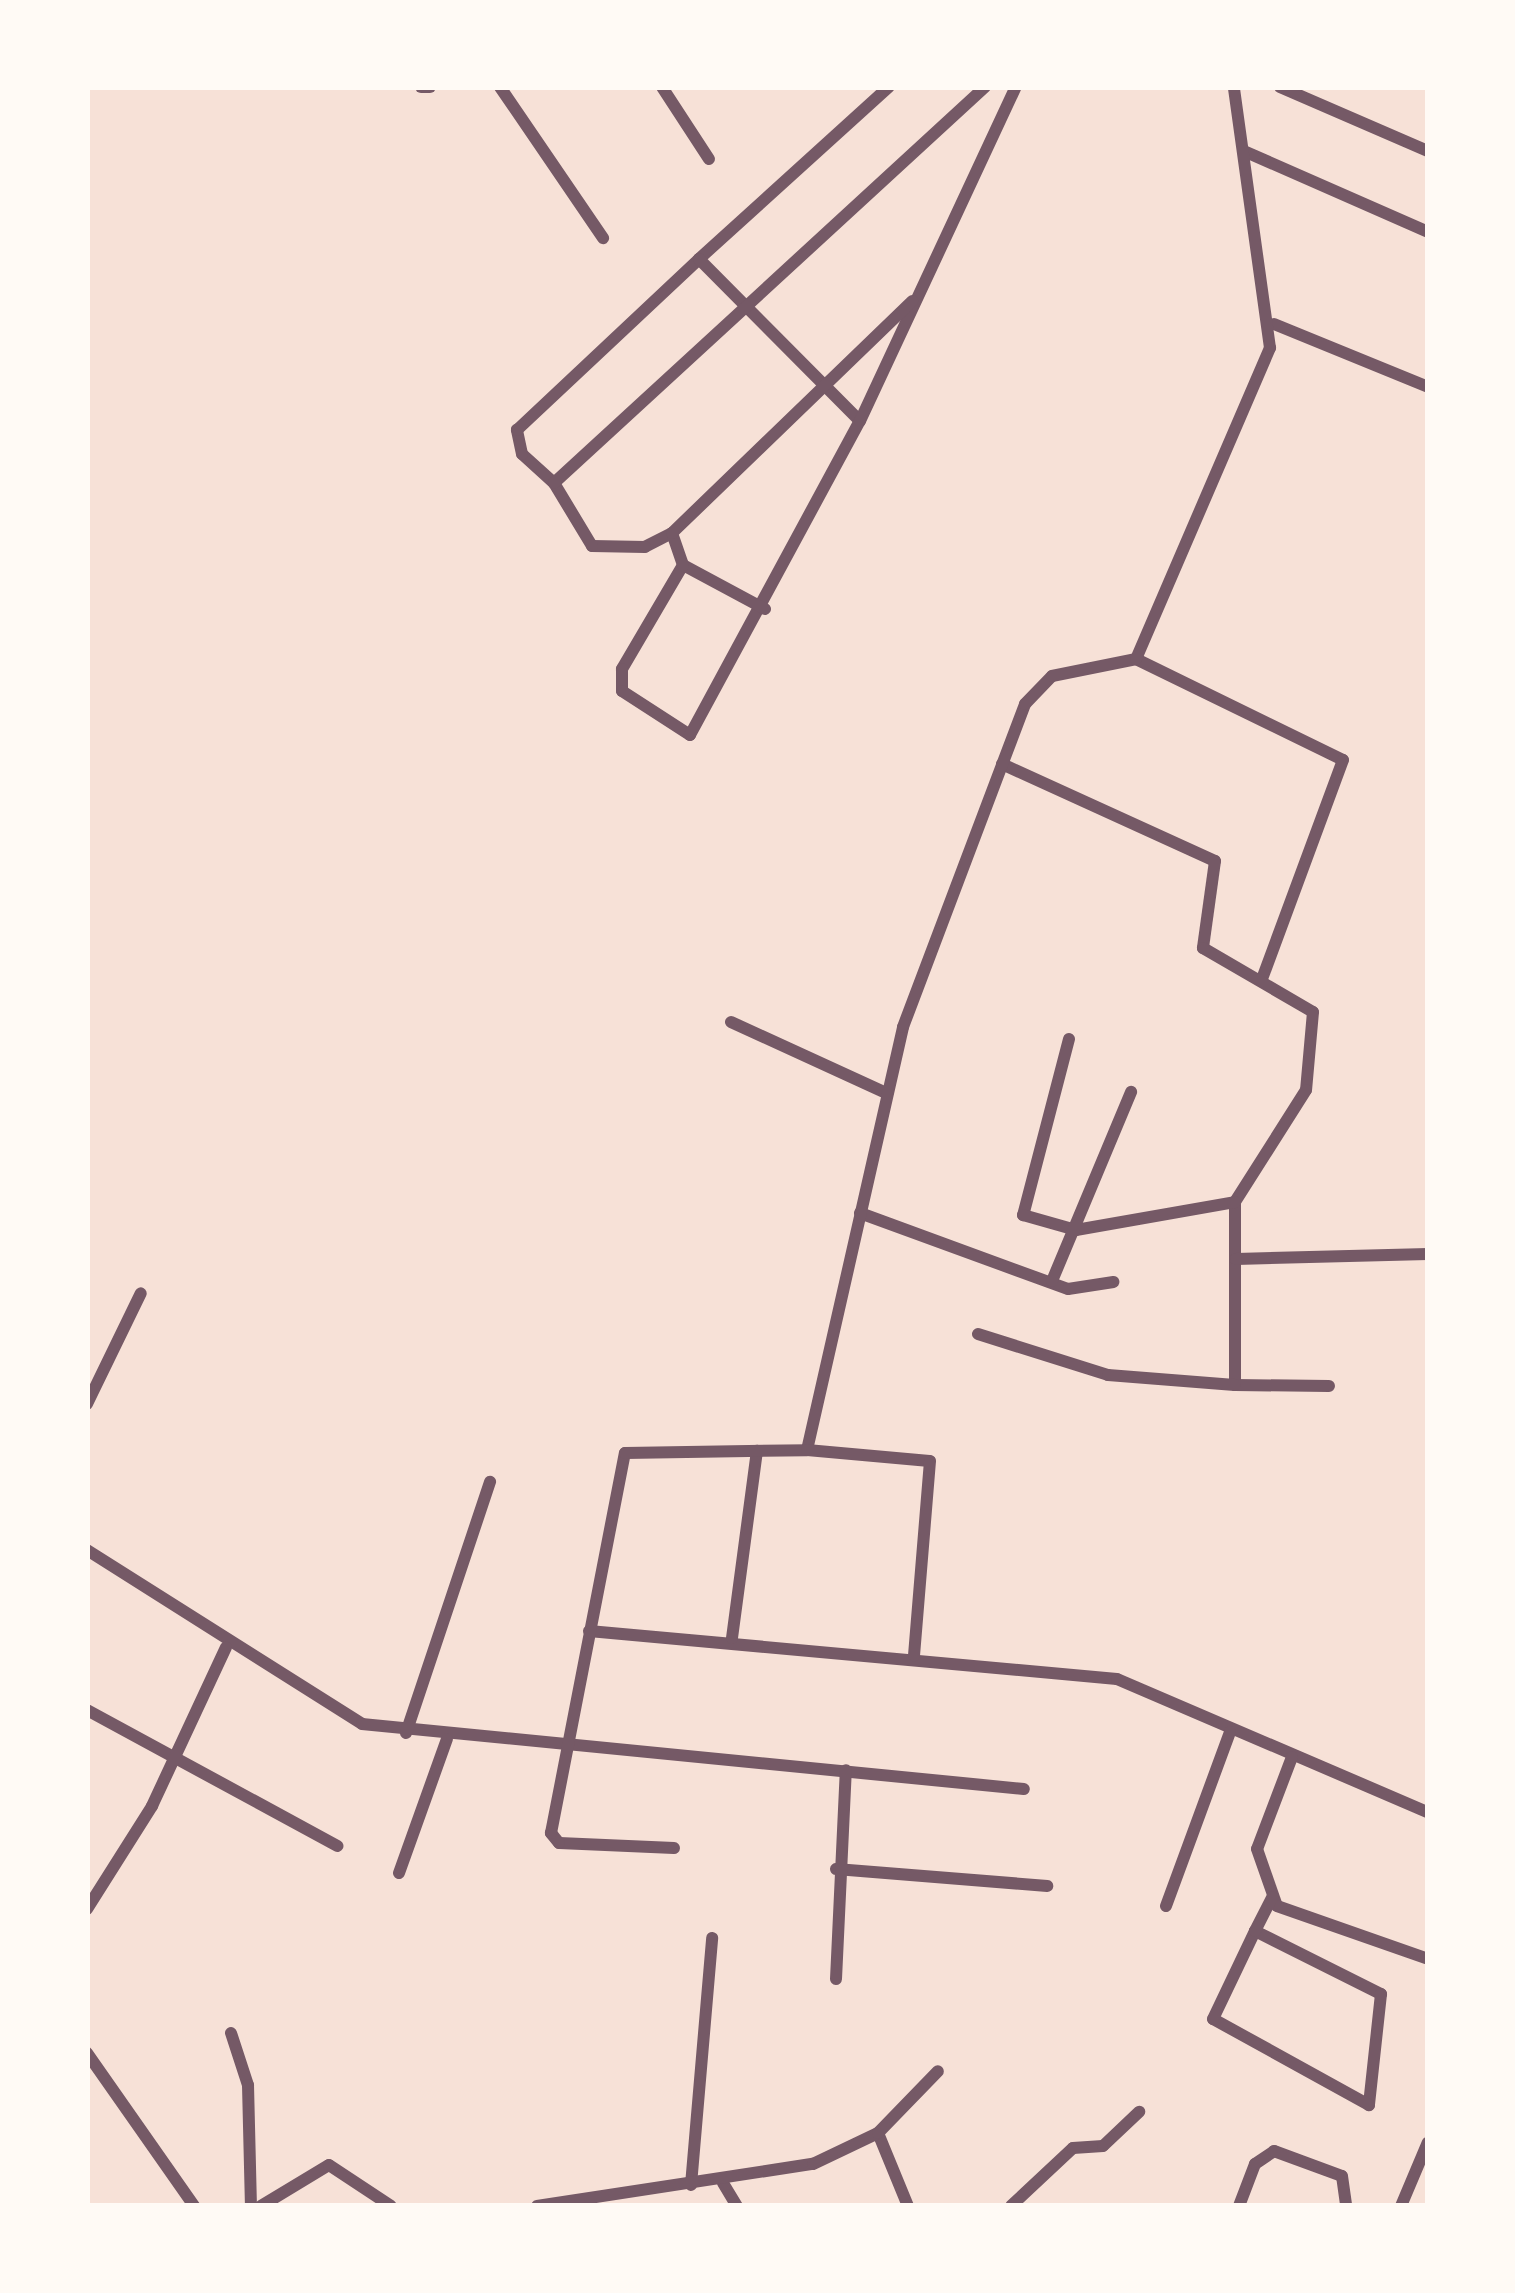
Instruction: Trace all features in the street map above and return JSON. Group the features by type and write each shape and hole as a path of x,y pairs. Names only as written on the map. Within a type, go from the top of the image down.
{"street":[{"path":"500,87 603,238"},
{"path":"662,87 709,159"},
{"path":"889,87 517,430 522,454 554,483 592,546 645,548 672,533 917,296"},
{"path":"683,565 622,668 622,691 668,727 690,735 765,609 860,421 1016,87"},
{"path":"1136,658 1274,324 1234,87"},
{"path":"1280,87 1428,151"},
{"path":"554,483 739,305 976,89"},
{"path":"1246,152 1428,232"},
{"path":"699,259 739,305 860,421"},
{"path":"1274,324 1428,387"},
{"path":"672,533 683,565 765,609"},
{"path":"807,1450 886,1093 928,946 1036,683 1136,658 1343,760 1262,979"},
{"path":"1002,764 1215,861 1203,948 1301,998 1318,1033 1306,1090 1235,1202 1235,1385"},
{"path":"731,1022 886,1093"},
{"path":"1069,1039 1022,1188 1034,1224 1076,1230 1235,1202"},
{"path":"1052,1281 1131,1092"},
{"path":"860,1213 1052,1281 1112,1282"},
{"path":"1236,1259 1428,1254"},
{"path":"87,1404 141,1293"},
{"path":"979,1334 1108,1375 1235,1385 1329,1386"},
{"path":"674,1847 559,1844 550,1826 626,1454 807,1450 930,1461 914,1655"},
{"path":"732,1638 757,1451"},
{"path":"406,1733 490,1482"},
{"path":"87,1550 226,1647 362,1724 448,1739 1024,1789"},
{"path":"589,1631 732,1638 1117,1678 1230,1732 1428,1812"},
{"path":"87,1910 175,1757 226,1647"},
{"path":"87,1710 337,1846"},
{"path":"1166,1906 1230,1732"},
{"path":"399,1873 448,1739"},
{"path":"1292,1757 1257,1850 1272,1897 1307,1925 1428,1959"},
{"path":"836,1979 836,1869 846,1770"},
{"path":"836,1869 1046,1886"},
{"path":"1256,1930 1382,1994 1369,2105 1213,2019 1256,1930 1272,1897"},
{"path":"691,2185 712,1938"},
{"path":"231,2033 248,2085 251,2206"},
{"path":"87,2053 194,2206"},
{"path":"537,2206 723,2183 813,2164 878,2133 938,2071"},
{"path":"1011,2206 1073,2148 1103,2146 1139,2112"},
{"path":"878,2133 908,2206"},
{"path":"1402,2206 1428,2142"},
{"path":"1239,2206 1268,2152 1342,2176 1346,2206"},
{"path":"261,2206 329,2165 392,2206"},
{"path":"723,2183 737,2206"}]}
